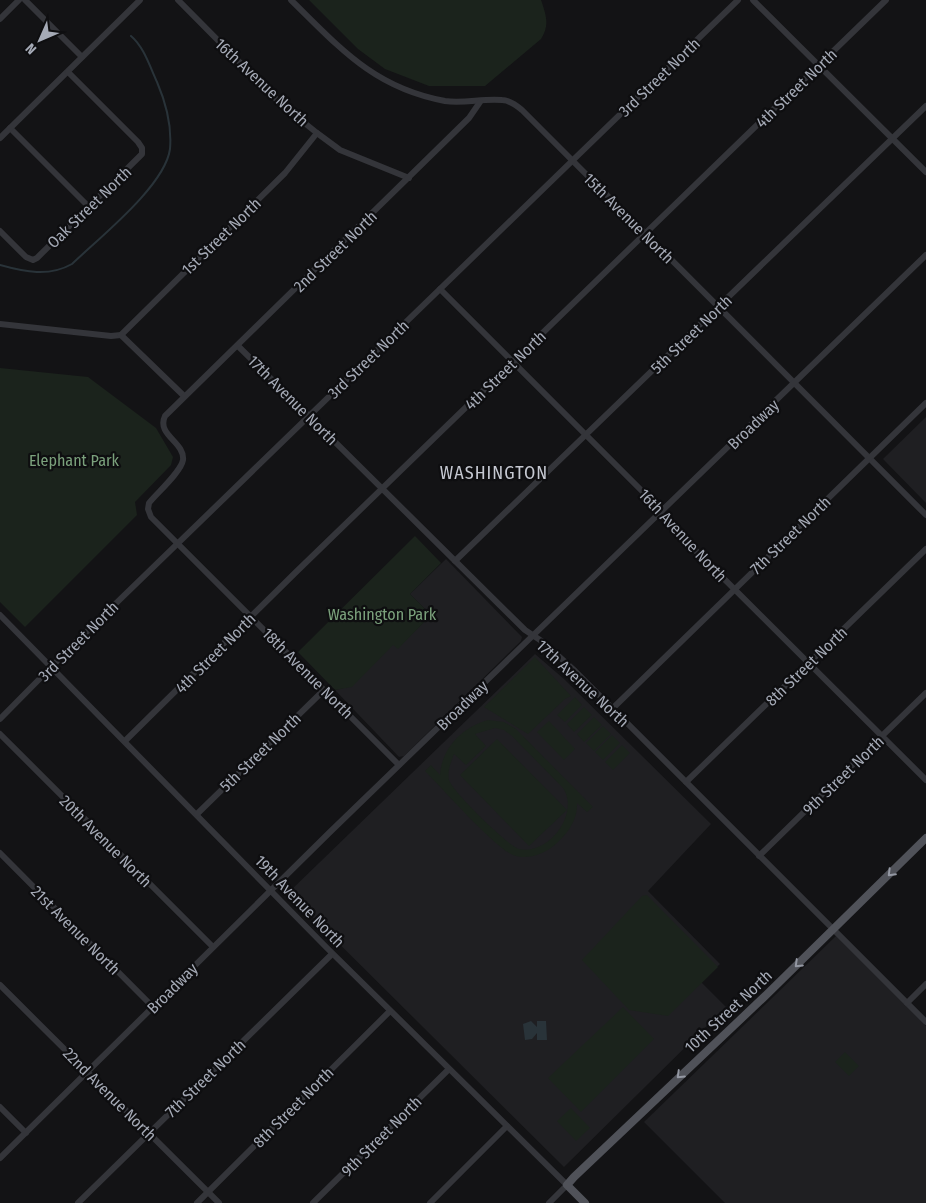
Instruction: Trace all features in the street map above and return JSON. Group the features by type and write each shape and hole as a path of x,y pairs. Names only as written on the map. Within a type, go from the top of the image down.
{"main road":[{"name":"10th Street North","path":"567,1185 833,930 926,838"},
{"name":"19th Avenue North","path":"567,1185 585,1203"}],"street":[{"path":"0,19 19,0"},
{"path":"26,0 82,57"},
{"path":"0,138 140,0"},
{"name":"16th Avenue North","path":"178,0 281,104 317,133 340,150 409,178"},
{"name":"15th Avenue North","path":"291,0 345,54 380,79 426,97 454,102 503,100 512,103 522,110 926,515"},
{"name":"3rd Street North","path":"0,719 178,543 738,0"},
{"path":"754,0 926,172"},
{"name":"4th Street North","path":"125,741 886,0"},
{"name":"Oak Street North","path":"0,231 26,257 33,260 140,157 142,151 138,142 68,72"},
{"name":"2nd Street North","path":"184,396 238,346 409,178 469,118 480,102"},
{"name":"5th Street North","path":"455,561 926,106"},
{"path":"10,128 89,207"},
{"name":"1st Street North","path":"121,335 285,173 317,133"},
{"name":"Broadway","path":"0,1158 399,765 926,255"},
{"name":"16th Avenue North","path":"440,289 514,362 660,512 667,522 926,780"},
{"path":"0,324 111,336 121,335 184,396"},
{"name":"17th Avenue North","path":"238,346 533,637 575,671 926,1022"},
{"name":"18th Avenue North","path":"184,396 165,416 162,424 179,448 183,460 179,469 149,503 148,509 151,517 399,765"},
{"name":"7th Street North","path":"612,709 926,403"},
{"name":"8th Street North","path":"686,782 926,549"},
{"name":"19th Avenue North","path":"0,615 197,814 332,954 567,1185"},
{"name":"5th Street North","path":"197,814 324,690"},
{"name":"9th Street North","path":"759,856 926,693"},
{"name":"20th Avenue North","path":"0,734 213,948"},
{"name":"21st Avenue North","path":"0,853 153,1007"},
{"name":"7th Street North","path":"78,1203 332,954"},
{"path":"907,1003 926,984"},
{"name":"22nd Avenue North","path":"0,985 219,1203"},
{"name":"8th Street North","path":"196,1203 390,1011"},
{"name":"9th Street North","path":"313,1203 449,1069"},
{"path":"0,1106 26,1132"},
{"path":"430,1203 508,1126"},
{"name":"10th Street North","path":"549,1203 567,1185"}],"shaded area":[{"path":"926,417 926,503 883,459"},
{"path":"446,559 522,637 521,641 404,756 399,757 335,690 352,686 393,644 398,648 431,615 410,594"},
{"path":"535,654 564,679 711,824 648,891 720,964 701,982 726,1007 564,1167 288,893"},
{"path":"836,936 926,1026 926,1203 725,1203 644,1122"},
{"path":"531,1021 537,1027 537,1021 546,1021 547,1040 537,1040 537,1033 532,1039 525,1040 523,1024"}],"green space":[{"path":"309,0 541,0 546,15 546,29 541,39 485,86 429,86 385,69 358,49"},
{"name":"Elephant Park","path":"0,368 88,377 156,428 173,457 171,465 135,502 137,515 25,627 0,602"},
{"name":"Washington Park","path":"415,536 441,563 410,594 431,615 398,649 393,645 352,687 335,690 298,652"},
{"path":"535,657 571,696 565,699 528,734 484,707"},
{"path":"575,697 582,705 565,722 557,715"},
{"path":"584,707 592,715 574,732 567,724"},
{"path":"594,717 602,725 584,742 577,734"},
{"path":"488,720 504,722 516,729 593,807 587,812 577,803 576,814 566,834 543,853 519,857 505,850 482,830 425,771 431,765 440,775 449,747 462,733","holes":["495,728 504,730 563,788 567,798 568,809 559,830 541,846 530,849 519,849 513,846 493,829 460,795 449,780 449,770 454,754 466,765 486,746 475,734"]},
{"path":"549,721 575,749 564,760 537,732"},
{"path":"603,726 611,734 594,751 586,743"},
{"path":"612,735 620,743 603,760 595,752"},
{"path":"497,739 567,810 529,846 460,775"},
{"path":"622,745 630,753 613,770 605,762"},
{"path":"647,895 718,967 668,1016 629,1010 582,960 642,896"},
{"path":"623,1007 654,1039 581,1112 548,1078"},
{"path":"845,1052 859,1066 849,1076 835,1062"},
{"path":"571,1108 590,1128 576,1141 557,1121"}],"waterway":[{"path":"0,265 19,270 46,272 55,271 72,264 129,211 156,179 170,149 169,123 166,106 160,90 140,46 131,36"}],"district":[{"name":"WASHINGTON","path":"494,473"}]}
